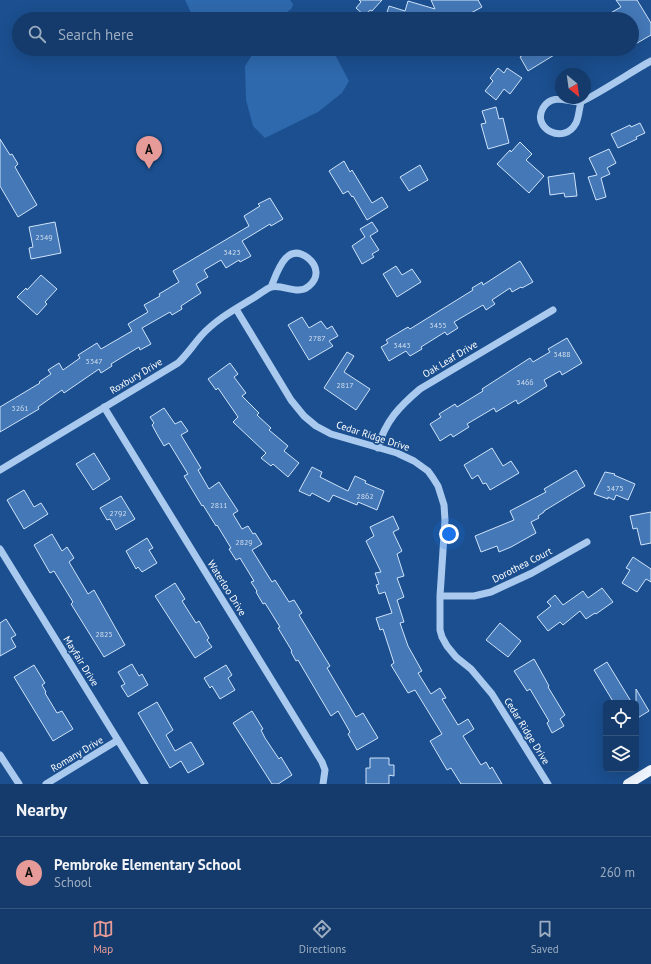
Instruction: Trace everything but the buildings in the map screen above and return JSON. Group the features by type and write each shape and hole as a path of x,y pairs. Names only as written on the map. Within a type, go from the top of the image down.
{"main road":[{"path":"628,784 651,770"}],"street":[{"path":"591,96 651,61"},
{"path":"558,99 581,102 575,124 568,132 555,134 546,129 543,125 541,114 543,108 548,102 558,99"},
{"path":"298,253 306,256 316,268 315,280 308,287 296,291 271,287 284,259 291,255 298,253"},
{"name":"Roxbury Drive","path":"0,470 178,363 212,325 271,287"},
{"name":"Cedar Ridge Drive","path":"236,309 291,400 304,416 316,426 331,434 397,453 414,461 428,471 438,486 442,498 445,520 440,596 440,630 447,646 456,657 475,673 492,694 548,784"},
{"name":"Oak Leaf Drive","path":"378,448 382,435 395,412 404,402 420,389 553,310"},
{"name":"Waterloo Drive","path":"104,407 322,762 324,770 324,784"},
{"name":"Dorothea Court","path":"440,596 474,596 503,588 586,542"},
{"name":"Mayfair Drive","path":"0,549 145,784"},
{"name":"Romany Drive","path":"46,784 118,740"},
{"path":"0,755 19,784"}],"shaded area":[{"path":"185,0 290,0 293,4 292,8 287,12 191,12"},
{"path":"251,56 336,56 349,81 342,93 318,112 265,138 253,126 246,100 245,66"}],"place":[{"name":"Pembroke Elementary School","path":"149,169"}]}
